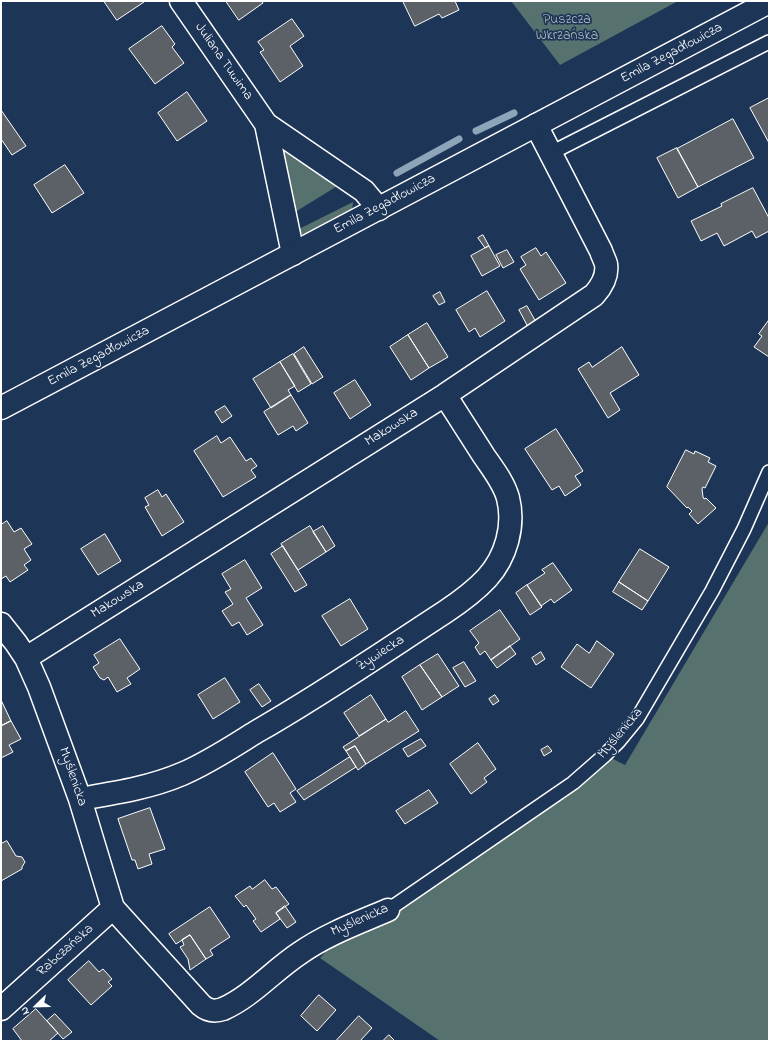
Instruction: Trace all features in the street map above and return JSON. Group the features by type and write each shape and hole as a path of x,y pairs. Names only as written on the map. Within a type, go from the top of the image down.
{"street":[{"name":"Juliana Tuwima","path":"180,1 266,124 364,191 379,209"},
{"name":"Emila Zegadłowicza","path":"1,408 769,2"},
{"name":"Juliana Tuwima","path":"266,124 293,254"},
{"name":"Makowska","path":"26,658 445,395 594,295 601,288 605,279 606,264 601,251 536,125"},
{"name":"Żywiecka","path":"80,799 138,789 183,774 210,760 279,719 445,612 470,594 487,578 496,566 510,532 508,498 500,480 445,395"},
{"name":"Myślenicka","path":"1,624 26,658 39,687 80,799 113,908 207,1010 215,1011 233,1003 259,986 298,953 313,944 332,934 388,910"},
{"name":"Rabczańska","path":"1,1009 113,908"}],"lane":[{"path":"551,153 769,42"},
{"name":"Myślenicka","path":"388,910 573,783 619,741 637,719 712,591 744,529 769,472"}],"green space":[{"name":"Puszcza Wkrzańska","path":"511,1 678,1 560,65"},
{"path":"282,146 339,185 292,214 280,148"},
{"path":"353,202 352,211 306,235 297,230"},
{"path":"769,522 769,1041 440,1041 320,958 349,926 388,910 605,755 625,765"}],"building":[{"path":"104,1 143,1 144,2 117,20"},
{"path":"226,1 262,1 263,3 239,20"},
{"path":"403,1 455,1 459,10 442,18 439,14 415,26"},
{"path":"292,19 304,36 290,46 303,66 280,82 260,52 264,50 258,42"},
{"path":"162,26 175,44 172,47 184,63 155,84 129,49"},
{"path":"187,92 207,121 177,141 158,113"},
{"path":"769,98 769,143 750,108"},
{"path":"1,110 26,146 12,155 1,139"},
{"path":"733,119 754,158 698,187 677,149"},
{"path":"677,148 698,187 678,198 657,158"},
{"path":"65,165 84,193 52,213 34,185"},
{"path":"753,188 769,218 769,231 756,238 752,231 724,246 717,233 701,241 691,221 722,206 721,204"},
{"path":"483,235 489,246 485,248 478,238"},
{"path":"489,246 500,266 482,276 471,256"},
{"path":"536,248 541,256 546,252 566,283 539,300 520,269 526,265 521,257"},
{"path":"507,250 514,262 503,268 496,255"},
{"path":"487,291 505,321 480,337 475,328 469,332 456,310"},
{"path":"440,292 445,302 439,305 433,296"},
{"path":"527,306 536,322 528,327 519,310"},
{"path":"769,320 769,357 754,347 762,336 759,334"},
{"path":"427,323 448,357 429,368 408,335"},
{"path":"408,335 429,368 411,380 390,347"},
{"path":"304,347 323,377 312,384 294,354"},
{"path":"622,347 639,375 610,393 620,410 608,418 578,369 589,362 592,367"},
{"path":"293,354 311,384 298,392 280,362"},
{"path":"280,362 295,386 288,390 291,395 271,408 253,379"},
{"path":"355,380 371,405 350,419 334,393"},
{"path":"291,395 308,423 296,431 293,426 278,435 264,412"},
{"path":"225,406 232,416 222,423 215,412"},
{"path":"556,429 583,471 575,476 581,485 565,496 559,486 552,490 525,449"},
{"path":"217,436 221,443 230,437 246,461 251,458 257,466 251,470 256,477 223,497 194,451"},
{"path":"686,450 694,454 695,451 710,458 708,462 716,466 705,488 703,487 702,489 704,499 706,498 716,508 698,524 689,514 692,511 688,507 687,508 667,487"},
{"path":"158,490 162,497 166,494 184,522 162,536 145,507 149,505 145,498"},
{"path":"7,521 14,532 21,528 32,544 24,549 31,560 24,565 28,570 10,582 6,576 1,579 1,525"},
{"path":"310,526 326,552 298,570 281,544"},
{"path":"323,526 335,546 326,552 313,532"},
{"path":"105,534 121,561 98,575 81,549"},
{"path":"283,546 307,585 295,592 271,554"},
{"path":"640,549 669,567 648,601 619,582"},
{"path":"245,560 262,588 246,598 263,625 247,635 239,622 232,626 222,611 233,604 225,592 231,589 222,574"},
{"path":"553,563 572,590 554,603 551,599 541,606 527,585 545,573 542,570"},
{"path":"619,582 648,601 642,610 613,592"},
{"path":"527,585 542,607 530,615 516,593"},
{"path":"350,599 368,629 341,646 322,616"},
{"path":"500,610 520,639 491,660 485,651 480,655 475,647 479,643 470,631"},
{"path":"120,639 140,669 127,678 131,684 117,692 108,677 104,680 100,678 93,667 99,663 94,655"},
{"path":"597,641 614,654 591,688 561,667 577,644 589,653"},
{"path":"510,646 516,654 497,668 491,660"},
{"path":"541,652 545,659 536,665 532,658"},
{"path":"438,654 459,686 442,697 420,665"},
{"path":"464,662 476,681 465,687 453,668"},
{"path":"420,665 442,697 422,710 402,677"},
{"path":"225,678 240,702 213,719 198,695"},
{"path":"259,684 271,701 262,707 250,690"},
{"path":"371,695 386,719 359,736 344,713"},
{"path":"495,695 499,701 493,705 489,699"},
{"path":"2,702 11,721 1,726 1,703"},
{"path":"406,711 419,731 366,764 355,746 346,751 343,747 386,719 388,722"},
{"path":"11,721 21,739 9,745 13,752 1,758 1,726"},
{"path":"421,739 426,746 408,757 403,749"},
{"path":"478,743 496,769 484,778 487,782 471,794 450,764"},
{"path":"355,746 366,764 358,770 346,751"},
{"path":"548,746 552,751 544,756 541,750"},
{"path":"273,753 296,789 290,793 296,802 280,812 274,803 268,807 245,772"},
{"path":"350,757 356,767 304,800 297,791"},
{"path":"429,790 438,803 405,824 396,811"},
{"path":"150,808 165,849 149,854 152,864 138,869 135,860 132,860 118,819"},
{"path":"7,841 16,856 22,857 25,862 22,869 1,881 1,844"},
{"path":"265,880 272,889 276,887 289,904 276,913 280,919 261,932 253,921 256,919 246,905 244,907 235,896 250,886 252,889"},
{"path":"285,906 296,922 287,928 276,913"},
{"path":"210,907 230,937 210,950 213,955 206,959 190,935 176,944 169,934"},
{"path":"190,935 206,959 190,970 188,959 180,947 184,945 182,940"},
{"path":"89,961 99,972 103,969 112,979 108,982 112,986 91,1005 68,980"},
{"path":"319,995 336,1010 317,1031 301,1016"},
{"path":"36,1009 58,1033 49,1041 22,1041 13,1029"},
{"path":"55,1014 72,1032 63,1039 47,1021"},
{"path":"359,1016 372,1028 360,1041 336,1041"},
{"path":"389,1035 395,1041 383,1041"}],"waterway":[{"path":"476,131 514,113"},
{"path":"397,173 459,139"}]}
